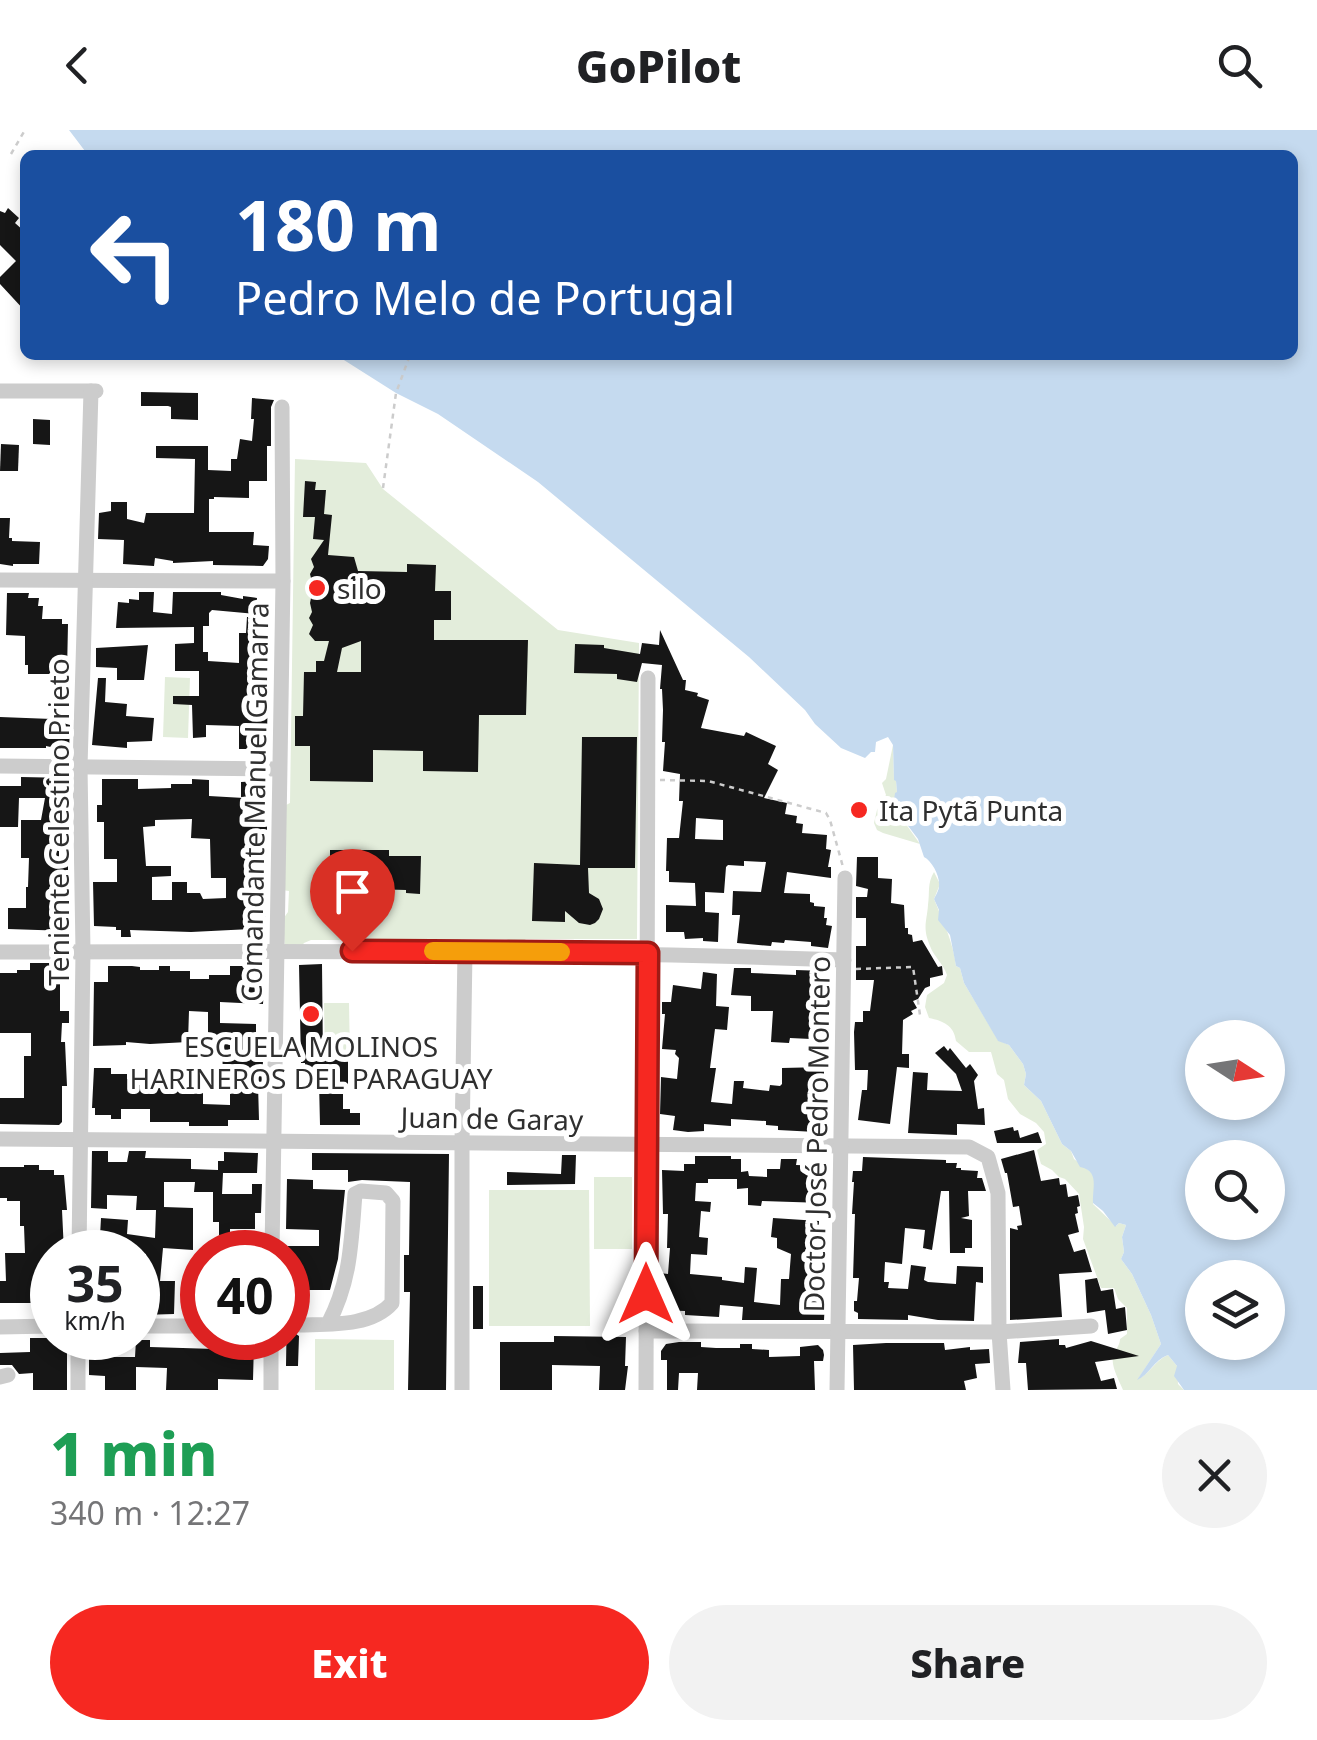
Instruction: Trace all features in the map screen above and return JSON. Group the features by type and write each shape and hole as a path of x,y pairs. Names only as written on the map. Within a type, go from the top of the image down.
{"street":[{"name":"Teniente Celestino Prieto","path":"0,391 94,391 80,767 83,951 78,1230"},
{"name":"Comandante Manuel Gamarra","path":"272,1230 283,410"},
{"path":"0,580 283,580"},
{"path":"646,1390 648,678"},
{"path":"0,766 278,769"},
{"name":"Doctor José Pedro Montero","path":"838,1390 846,878"},
{"path":"462,1390 466,951"},
{"path":"0,952 648,953 844,964"},
{"name":"Juan de Garay","path":"0,1139 969,1146 982,1152 992,1164 998,1193 999,1332"},
{"path":"310,1325 328,1324 370,1317 392,1303 393,1201 386,1193 355,1194 348,1275 328,1324"},
{"path":"0,1327 30,1326"},
{"path":"646,1331 999,1332 1091,1326"},
{"path":"999,1332 1003,1390"},
{"path":"78,1360 78,1390"},
{"path":"271,1360 271,1390"}],"path":[{"path":"12,154 25,130"},
{"path":"383,488 396,393 408,360"},
{"path":"648,780 708,781 826,813 846,878"},
{"path":"844,964 913,967 920,1015"}],"green space":[{"path":"295,459 366,463 383,489 558,630 639,643 637,939 526,939 520,943 506,939 404,943 311,940 300,948 285,950 283,919 288,912 289,891 282,890 282,807 290,803"},
{"path":"165,677 190,678 188,738 163,737"},
{"path":"893,745 897,792 893,806 920,844 883,833 874,823 886,795 882,783"},
{"path":"934,872 940,884 934,899 964,983 998,1040 1009,1045 1023,1064 1024,1085 1041,1101 1062,1144 1092,1173 1093,1204 1116,1226 1126,1225 1121,1259 1132,1274 1161,1344 1138,1379 1168,1355 1177,1366 1178,1384 1184,1390 1123,1390 1113,1357 1120,1339 1127,1334 1127,1308 1114,1288 1101,1288 1083,1239 1079,1194 1065,1179 1041,1164 1037,1150 1046,1144 1044,1132 1008,1099 991,1052 969,1052 956,1041 947,1025 929,1018 925,1007 927,995 944,983 947,975 926,934"},
{"path":"324,1003 349,1003 350,1058 325,1058"},
{"path":"594,1177 632,1177 632,1249 594,1249"},
{"path":"489,1190 589,1190 590,1326 489,1326"},
{"path":"315,1339 394,1340 394,1390 315,1390"}],"water":[{"path":"69,130 1317,130 1317,1390 1184,1390 1174,1376 1177,1366 1168,1355 1137,1380 1161,1344 1132,1274 1121,1259 1126,1225 1119,1223 1115,1227 1093,1203 1094,1181 1090,1172 1080,1167 1062,1144 1041,1101 1024,1085 1023,1064 1009,1045 998,1041 964,983 950,935 938,920 934,899 939,888 937,873 893,806 897,792 893,745 888,737 876,742 875,752 865,758 841,748 749,657 538,482 438,414 344,360 1298,360 1298,150 84,150"}],"building":[{"path":"8,208 19,218 15,223 20,228 20,306 0,284 0,277 16,261 0,245 0,211 5,213"},
{"path":"141,392 198,393 198,420 171,419 168,406 141,406"},
{"path":"252,398 274,400 271,446 267,446 267,481 249,481 249,498 209,499 209,532 254,532 253,545 269,546 263,566 213,565 213,561 173,563 155,558 154,566 123,564 124,540 98,539 99,513 111,511 111,502 127,502 127,519 144,523 146,513 194,513 195,459 156,458 156,446 208,446 208,470 231,471 231,459 237,459 240,439 252,441"},
{"path":"33,419 50,420 50,445 33,444"},
{"path":"1,444 19,445 18,471 0,471"},
{"path":"305,481 316,482 315,490 326,490 324,514 332,515 328,555 354,557 358,571 407,572 407,564 436,565 435,591 451,591 451,620 434,620 434,640 528,640 526,715 479,715 478,772 423,771 423,751 373,750 373,782 310,781 310,746 295,746 295,716 303,716 304,672 316,672 316,661 324,661 329,641 315,641 309,634 313,625 309,618 310,574 314,567 311,559 324,540 313,539 315,517 303,517","holes":["361,641 361,672 337,672 342,648"]},
{"path":"0,518 10,518 12,541 40,542 39,564 0,564"},
{"path":"139,592 154,592 153,612 172,614 173,592 221,592 243,599 257,598 256,614 212,610 209,626 203,626 203,652 208,652 208,661 239,663 239,633 246,633 247,617 262,617 256,653 267,653 266,673 260,673 260,693 268,693 267,732 254,732 253,749 239,749 239,726 206,725 206,737 193,738 192,705 173,704 173,696 199,696 199,671 175,671 175,644 194,643 194,627 116,628 118,602 139,600"},
{"path":"7,593 29,593 28,598 39,598 42,619 62,619 62,624 68,624 71,705 63,705 63,723 70,725 69,751 46,746 0,748 0,717 52,719 52,674 28,674 25,636 6,635"},
{"path":"660,630 686,680 685,690 709,700 701,728 744,736 746,732 776,746 768,764 778,770 764,798 787,803 785,814 797,816 796,823 803,824 802,833 827,835 831,878 787,872 784,893 810,894 814,906 825,907 826,925 832,926 828,948 785,940 772,942 771,946 737,943 740,915 732,915 733,891 761,892 766,862 728,865 724,893 705,892 705,912 719,913 718,942 685,939 684,932 666,932 666,905 696,906 695,883 669,882 666,871 667,838 679,838 683,801 679,801 680,774 663,771 662,665 642,663 637,682 617,679 617,674 574,673 575,644 604,645 640,654 642,643 659,645","holes":["696,818 723,820 723,840 695,839"]},
{"path":"148,645 144,680 117,680 117,668 96,667 96,648"},
{"path":"98,678 106,678 105,702 127,704 126,716 154,718 152,741 127,742 127,748 92,745"},
{"path":"582,737 637,737 635,868 588,868 589,893 599,899 603,909 595,923 579,923 565,911 565,922 532,921 534,863 580,865"},
{"path":"21,777 69,778 64,815 56,818 59,859 68,859 68,931 8,929 8,908 26,908 29,858 21,858 21,820 41,820 45,798 19,798 18,827 0,827 0,786 21,786"},
{"path":"102,779 138,779 138,789 171,788 171,784 192,784 192,779 209,780 209,796 244,798 242,817 267,817 267,838 259,838 260,847 252,852 252,878 255,889 265,890 266,917 257,917 257,926 251,925 251,929 130,930 131,937 121,937 121,930 116,927 94,926 93,882 117,882 117,859 104,859 104,822 97,822 97,805 102,805","holes":["192,819 191,838 210,839 211,878 226,878 226,898 203,899 200,893 187,893 187,882 172,882 172,900 152,900 152,877 171,876 171,866 146,866 143,827 155,826 155,820"]},
{"path":"264,781 264,796 241,797 241,782"},
{"path":"330,850 389,850 389,856 421,856 420,894 372,889 372,899 350,898 350,890 330,889"},
{"path":"857,857 878,857 878,878 892,879 891,903 904,905 908,934 913,942 922,940 938,967 942,966 943,975 930,978 930,986 913,1001 917,1008 903,1020 902,1054 909,1054 909,1068 897,1067 890,1124 858,1120 868,1070 855,1070 855,1022 863,1022 863,1011 870,1011 874,980 856,980 856,946 866,946 866,918 856,918 856,897 867,897 868,889 856,886"},
{"path":"30,963 62,963 68,970 68,984 60,984 60,1011 69,1011 69,1023 62,1023 67,1086 62,1086 59,1125 0,1124 0,1098 24,1098 24,1056 31,1056 31,1033 0,1033 0,973 30,970"},
{"name":"ESCUELA MOLINOS HARINEROS DEL PARAGUAY","path":"322,964 323,1060 348,1059 343,1109 360,1113 360,1125 320,1125 319,1082 301,1063 299,965"},
{"path":"108,966 159,970 159,966 170,966 170,971 190,971 190,979 230,975 230,966 260,970 263,1004 220,1002 220,1023 256,1024 256,1038 264,1038 262,1084 258,1084 259,1120 228,1120 228,1126 189,1126 189,1122 150,1122 150,1109 121,1109 121,1119 95,1115 94,1068 111,1068 111,1074 127,1074 127,1079 199,1079 203,1104 230,1105 230,1084 223,1077 222,1044 208,1039 208,1012 189,1011 188,1042 93,1046 94,982 108,982"},
{"path":"734,968 751,968 751,973 796,975 796,970 825,971 824,987 817,987 811,1039 771,1042 773,1011 751,1011 751,996 731,995"},
{"path":"703,972 717,974 716,1006 729,1007 727,1030 715,1029 710,1068 716,1068 711,1102 732,1104 734,1081 744,1081 743,1088 769,1091 770,1085 782,1084 782,1068 824,1067 824,1088 820,1088 820,1094 809,1094 809,1116 823,1116 823,1127 816,1132 778,1130 778,1126 766,1125 766,1121 731,1119 731,1126 704,1124 704,1131 688,1132 673,1130 675,1116 660,1114 661,1077 677,1079 679,1058 676,1050 662,1049 662,1002 671,1002 673,985 701,989"},
{"path":"944,1046 966,1068 970,1064 978,1075 974,1081 978,1109 984,1108 985,1125 957,1124 957,1135 908,1133 913,1072 928,1073 927,1090 962,1091 956,1074 935,1053"},
{"path":"1013,1127 1020,1138 1038,1132 1042,1143 997,1143 994,1131"},
{"path":"1034,1150 1041,1181 1059,1178 1060,1185 1066,1184 1068,1197 1078,1195 1080,1206 1075,1214 1079,1232 1068,1235 1074,1252 1085,1249 1092,1272 1059,1274 1062,1317 1010,1320 1010,1228 1018,1230 1017,1226 1022,1225 1019,1206 1013,1207 1001,1159"},
{"path":"92,1151 108,1151 108,1162 127,1162 129,1151 146,1151 145,1158 191,1159 191,1169 218,1170 224,1152 258,1153 257,1173 223,1173 222,1194 252,1194 252,1184 262,1184 261,1213 255,1213 255,1229 219,1230 219,1222 213,1222 213,1192 194,1192 195,1182 164,1182 164,1207 193,1208 193,1230 180,1230 180,1249 163,1248 160,1281 156,1210 136,1210 137,1196 107,1195 107,1209 91,1208"},
{"path":"312,1153 449,1154 446,1390 408,1390 410,1292 404,1292 404,1255 409,1255 410,1182 348,1182 348,1170 312,1170"},
{"path":"562,1155 576,1155 575,1184 507,1185 507,1172 561,1174"},
{"path":"695,1156 741,1159 741,1172 748,1171 749,1176 767,1177 767,1169 780,1169 781,1159 797,1159 796,1165 825,1166 824,1203 762,1201 761,1206 748,1205 748,1188 737,1189 737,1179 696,1183 695,1201 711,1202 710,1212 701,1211 699,1237 708,1238 707,1255 691,1254 690,1274 744,1283 745,1267 757,1268 754,1302 780,1305 781,1279 789,1279 791,1254 777,1248 777,1238 771,1237 773,1218 819,1221 818,1240 812,1240 810,1268 814,1268 814,1280 820,1281 820,1300 825,1300 824,1320 742,1320 743,1307 720,1305 719,1317 657,1310 660,1273 668,1274 670,1248 668,1214 663,1214 662,1170 684,1171 684,1164 695,1164"},
{"path":"863,1157 946,1160 957,1163 956,1168 961,1170 978,1171 977,1178 982,1178 986,1191 968,1191 969,1216 961,1218 972,1220 972,1248 965,1248 965,1253 950,1253 949,1191 941,1191 932,1250 923,1248 925,1230 905,1228 902,1264 885,1262 884,1282 889,1282 888,1288 908,1289 911,1265 926,1267 924,1280 928,1282 956,1284 957,1266 983,1267 983,1283 976,1282 974,1321 908,1315 908,1320 858,1319 854,1311 859,1278 853,1278 852,1182 853,1171 862,1171"},
{"path":"39,1165 39,1170 64,1175 67,1210 62,1210 63,1230 30,1230 30,1303 0,1303 0,1281 6,1281 5,1253 25,1253 20,1201 0,1198 0,1167"},
{"path":"287,1179 313,1180 313,1189 345,1190 338,1259 330,1290 310,1290 310,1246 319,1246 319,1230 286,1229"},
{"path":"101,1218 128,1220 127,1230 100,1230"},
{"path":"1097,1278 1101,1291 1113,1289 1116,1309 1125,1307 1127,1330 1108,1334 1105,1310 1087,1313 1085,1280"},
{"path":"160,1281 175,1281 174,1314 160,1314"},
{"path":"473,1286 483,1286 483,1329 473,1329"},
{"path":"554,1336 626,1337 625,1390 599,1390 600,1366 552,1365 552,1390 500,1390 500,1342 554,1342"},
{"path":"1059,1339 1059,1345 1066,1348 1091,1341 1139,1356 1095,1362 1101,1381 1114,1378 1117,1389 1028,1390 1026,1363 1018,1363 1020,1342"},
{"path":"701,1342 701,1347 716,1348 752,1344 752,1349 769,1350 769,1357 800,1356 800,1347 818,1345 824,1355 823,1361 814,1361 815,1390 697,1390 698,1373 679,1373 678,1390 667,1390 667,1360 661,1360 661,1351 666,1344"},
{"path":"944,1343 945,1350 989,1349 990,1363 975,1364 977,1378 964,1381 966,1390 854,1390 853,1345"},
{"path":"160,1347 180,1348 180,1360 254,1360 253,1380 218,1379 218,1390 166,1390 167,1368 136,1367 136,1390 105,1390 105,1376 89,1375 89,1360 160,1360"},
{"path":"30,1352 30,1360 67,1360 67,1390 33,1390 33,1373 19,1374 12,1365 0,1365 0,1353"},
{"path":"286,1360 298,1360 298,1366 286,1366"}],"slow traffic":[{"path":"433,951 561,952"}],"place":[{"name":"silo","path":"317,588"},
{"name":"Ita Pytã Punta","path":"859,810"},
{"name":"ESCUELA MOLINOS HARINEROS DEL PARAGUAY","path":"311,1014"}],"route":[{"path":"352,951 648,953 646,1294"}]}
